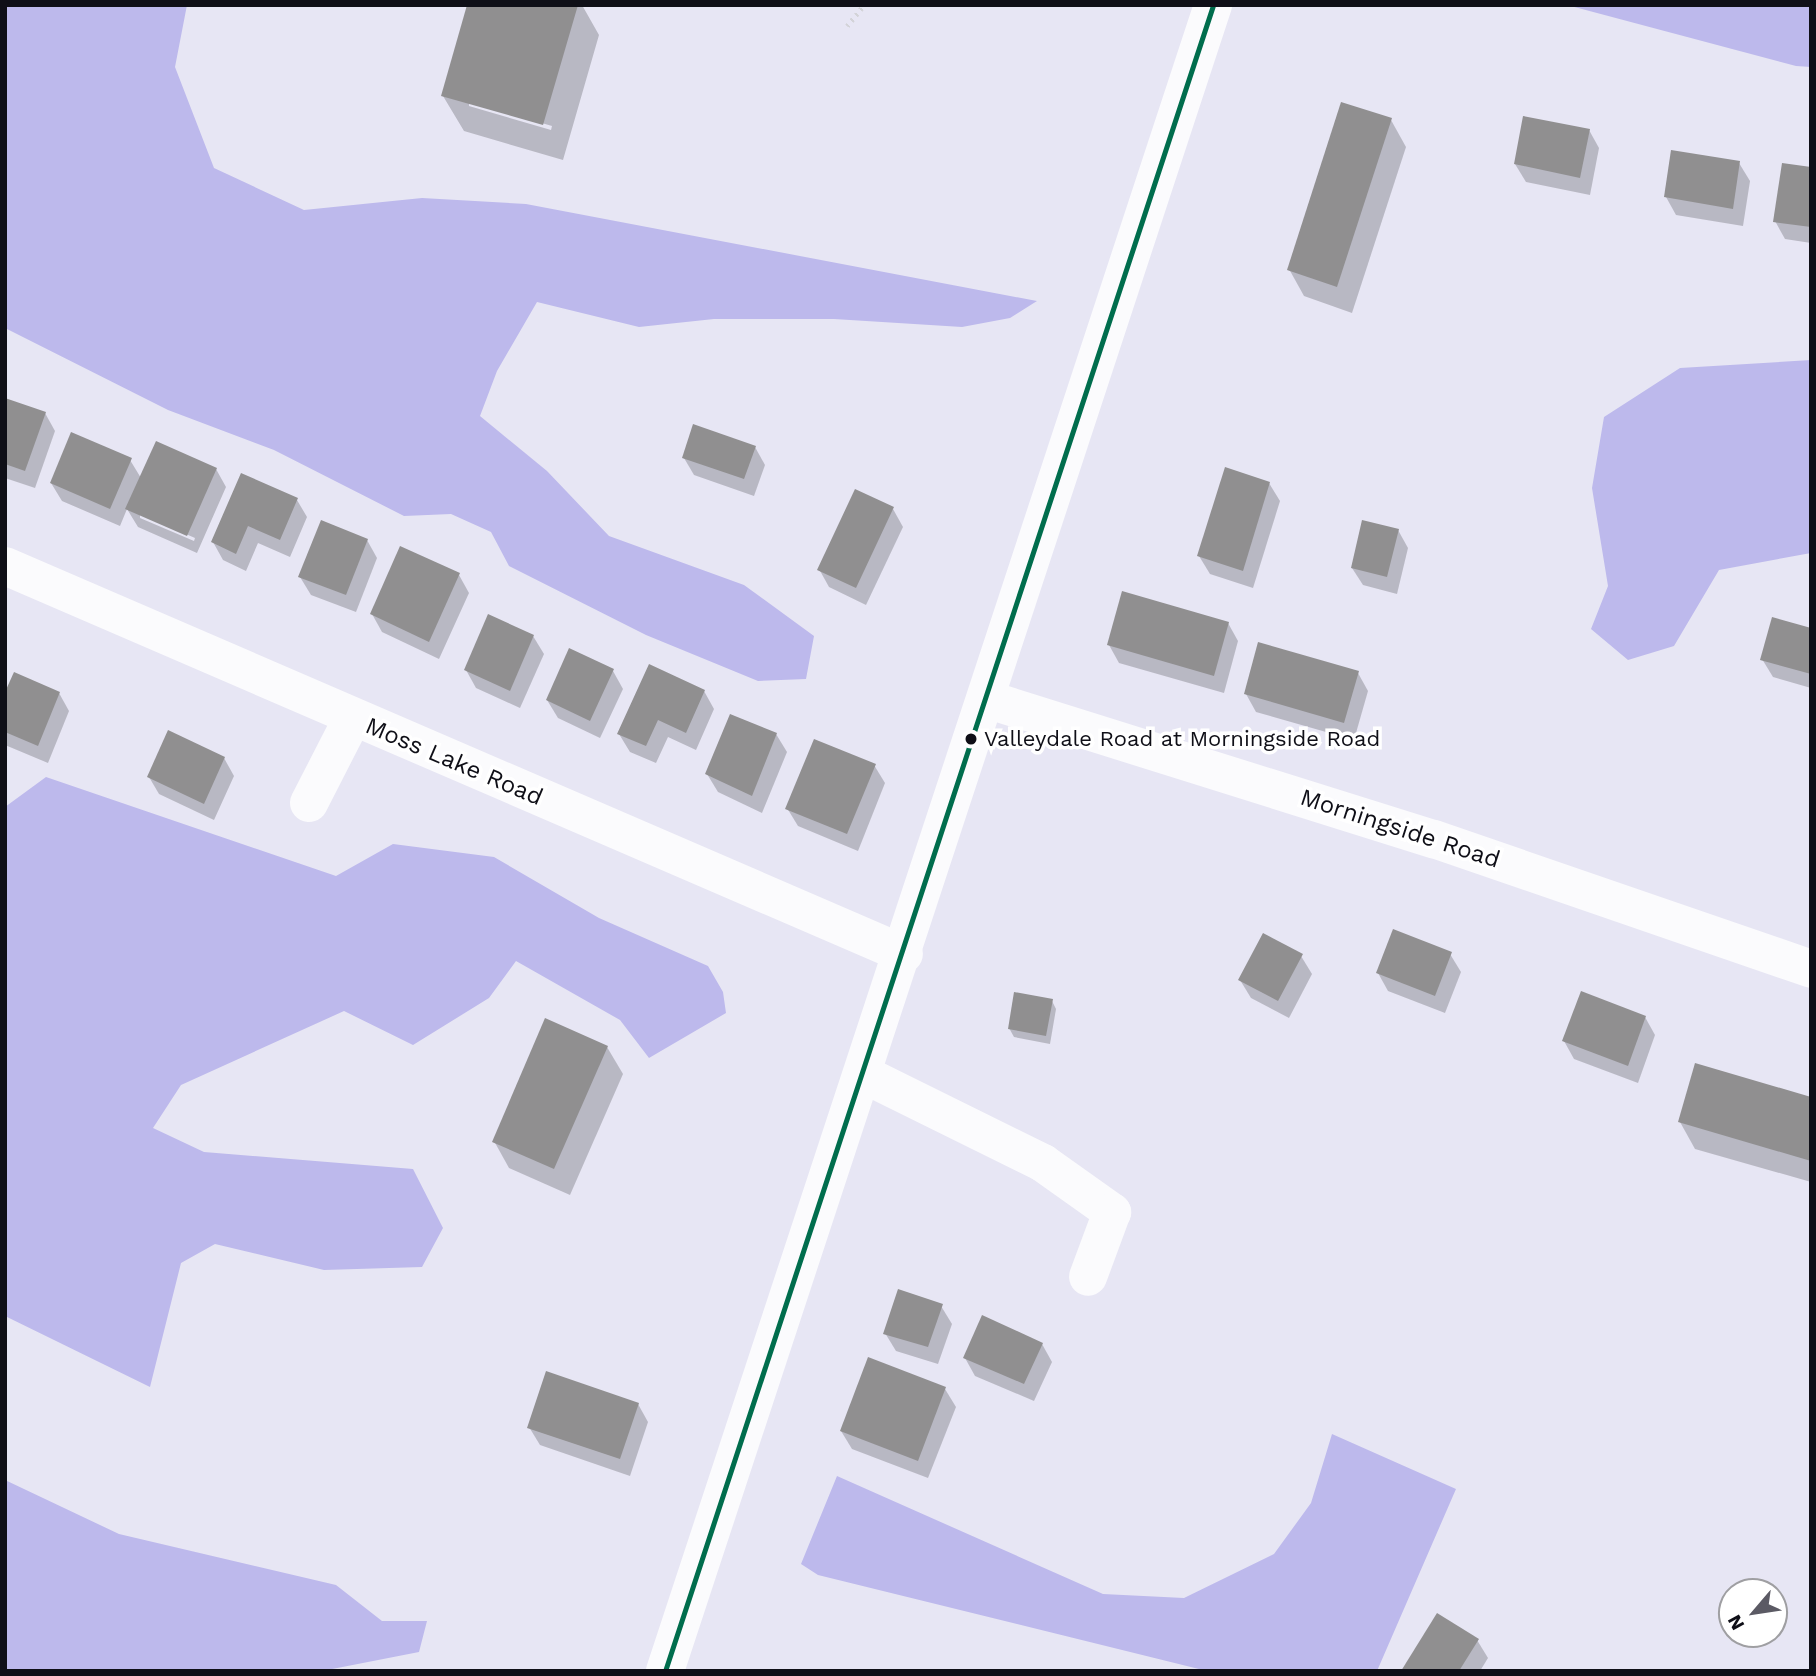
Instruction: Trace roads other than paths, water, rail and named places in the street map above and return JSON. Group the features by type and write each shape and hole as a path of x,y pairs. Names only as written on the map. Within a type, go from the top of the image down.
{"street":[{"path":"665,1671 904,954 1213,5"},
{"name":"Moss Lake Road","path":"5,566 352,719 904,954"},
{"name":"Morningside Road","path":"986,699 1421,834 1811,969"},
{"path":"309,803 352,719"},
{"path":"863,1074 1043,1163 1112,1212 1088,1278"}],"place":[{"name":"Valleydale Road at Morningside Road","path":"971,739"}]}
